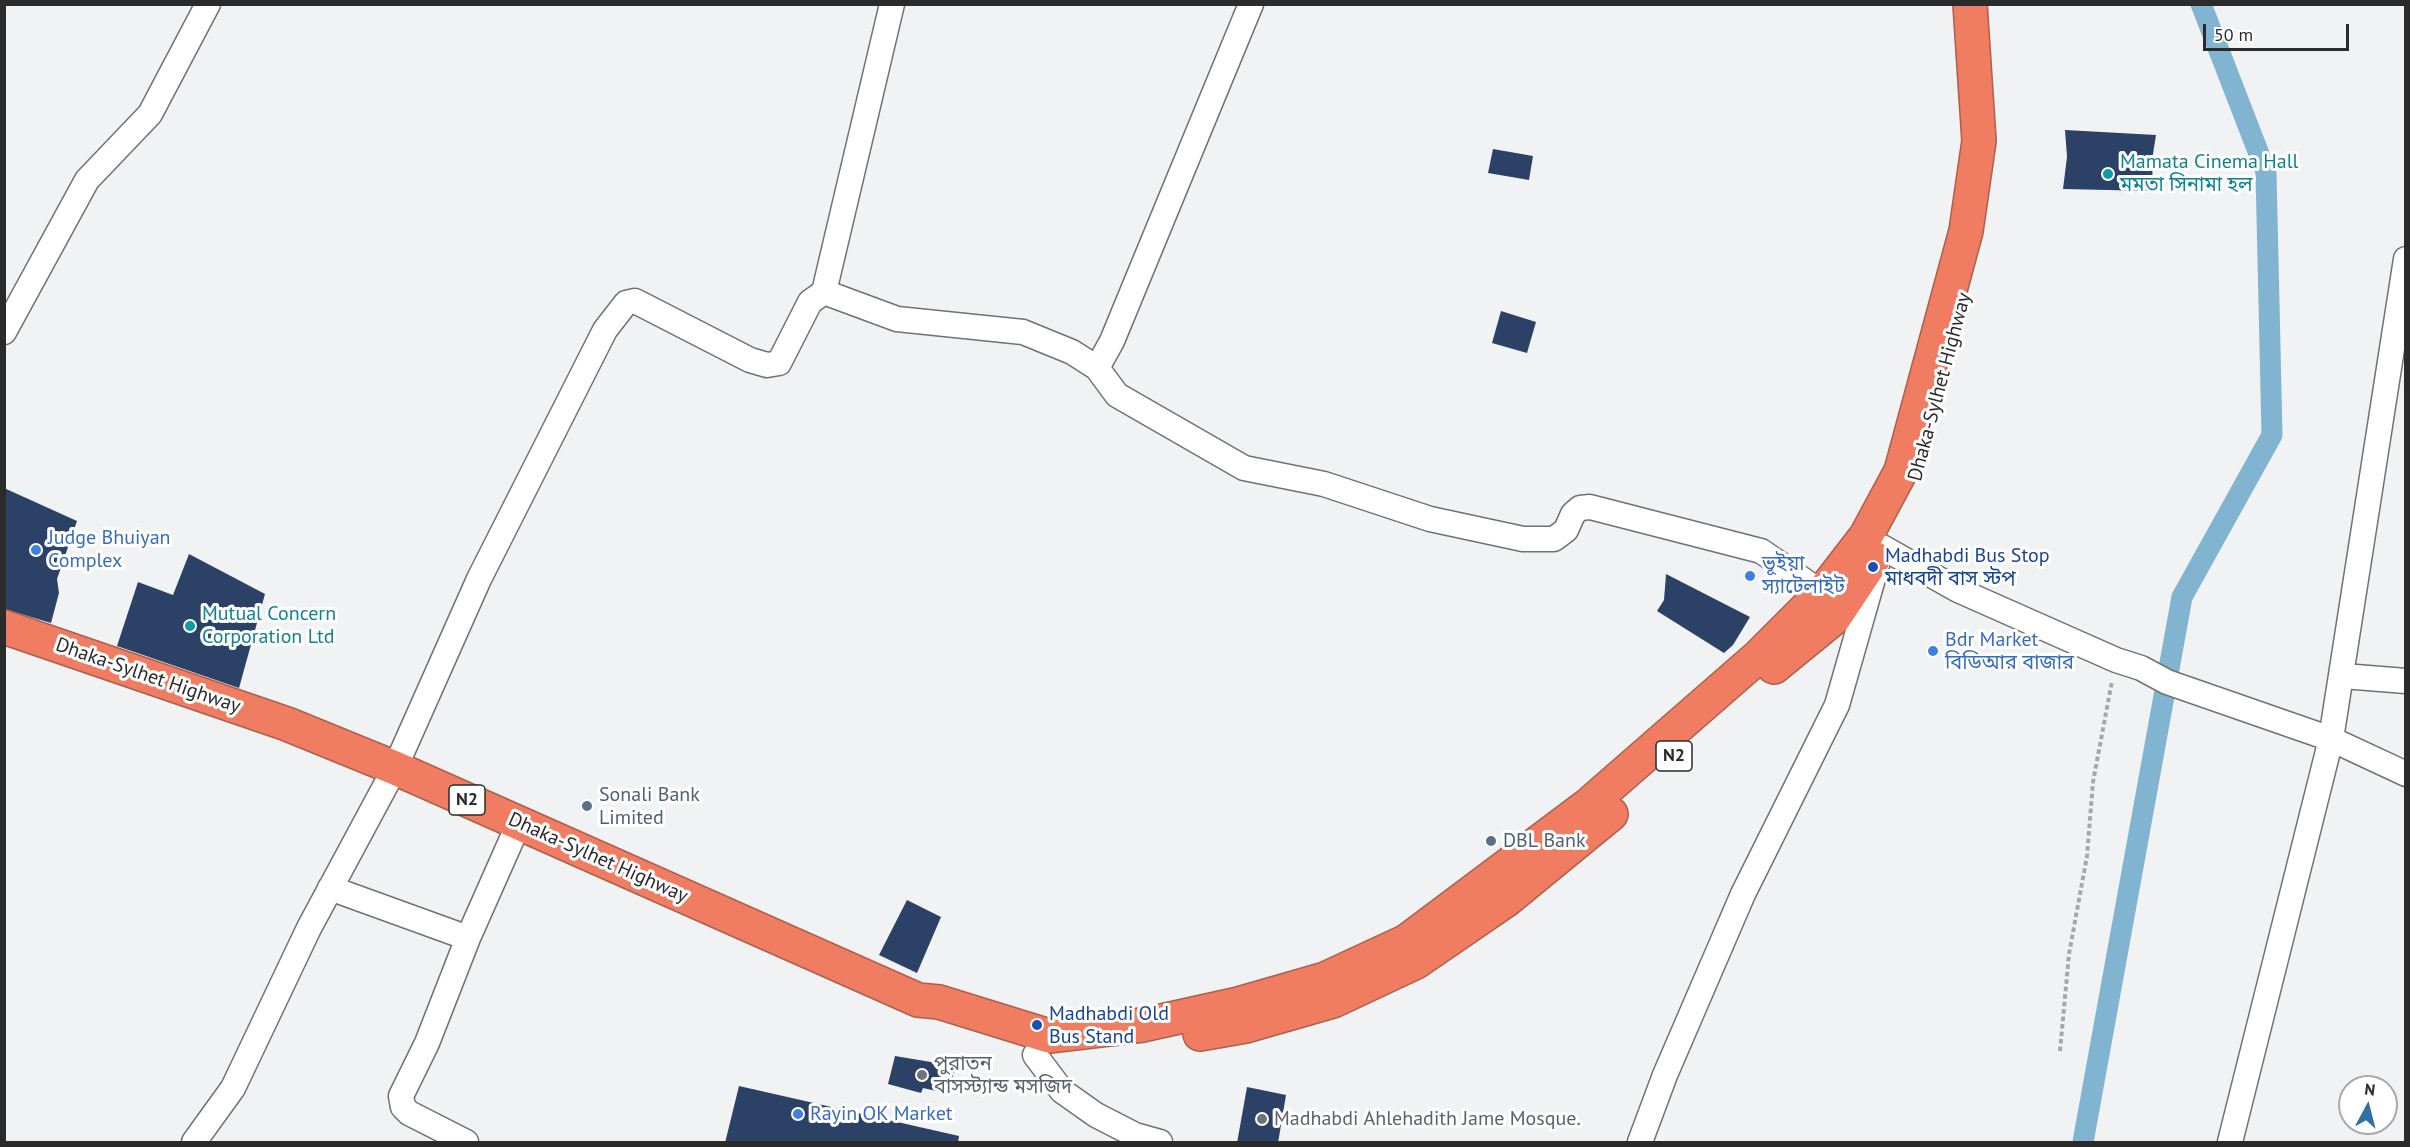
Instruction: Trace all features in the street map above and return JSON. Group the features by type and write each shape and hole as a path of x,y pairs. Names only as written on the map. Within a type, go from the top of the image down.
{"highway":[{"name":"Dhaka-Sylhet Highway","path":"4,627 287,724 395,768 918,1000 939,1002 1048,1036 1143,1025 1238,1004 1325,979 1407,941 1587,806 1759,656 1822,592 1866,536 1901,471 1966,231 1979,141 1970,4"},
{"name":"Dhaka-Sylhet Highway","path":"918,1000 932,1016 1004,1046 1035,1055 1094,1053 1246,1026 1333,1001 1416,962 1505,901 1590,832 1770,670 1834,618 1882,547 1918,478 1981,234 1996,143 1988,4"}],"street":[{"path":"4,332 87,180 150,114 208,4"},
{"path":"194,1143 233,1088 330,888 395,768 479,579 605,330 626,303 635,301 750,360 767,365 779,363 810,302 824,292 892,4"},
{"path":"1096,368 1112,341 1251,4"},
{"path":"2230,1143 2331,739 2343,676 2406,259"},
{"path":"824,292 897,318 1023,332 1072,352 1096,368 1117,395 1244,468 1324,484 1430,519 1523,539 1554,539 1566,530 1573,514 1580,508 1590,507 1761,551 1822,592"},
{"path":"1640,1143 1665,1075 1743,894 1837,705 1882,547 1958,590 2116,660 2141,668 2167,682 2331,739 2406,774"},
{"path":"2343,676 2406,681"},
{"path":"466,1143 409,1113 403,1107 401,1096 427,1043 468,938 519,823"},
{"path":"330,888 468,938"},
{"path":"1035,1055 1062,1091 1096,1115 1135,1139 1161,1143"}],"path":[{"path":"2060,1051 2069,954 2086,856 2093,782 2116,660"}],"building":[{"name":"Mamata Cinema Hall মমতা সিনামা হল","path":"2065,130 2156,135 2152,160 2153,191 2063,189 2067,157"},
{"path":"1493,149 1533,156 1529,180 1488,173"},
{"path":"1501,311 1536,322 1527,353 1492,343"},
{"name":"Judge Bhuiyan Complex","path":"4,488 77,521 57,579 59,593 51,623 4,609"},
{"name":"Mutual Concern Corporation Ltd","path":"189,554 265,594 239,688 117,646 138,582 173,595"},
{"path":"1666,574 1750,617 1733,645 1724,653 1657,611 1664,600"},
{"path":"907,900 941,917 917,973 879,955"},
{"name":"পুরাতন বাসস্ট্যান্ড মসজিদ","path":"895,1056 955,1066 949,1094 923,1088 921,1093 888,1084"},
{"name":"Rayin OK Market","path":"739,1086 959,1136 958,1143 725,1143"},
{"name":"Madhabdi Ahlehadith Jame Mosque.","path":"1247,1087 1286,1095 1278,1143 1237,1143"}],"waterway":[{"path":"2083,1142 2182,597 2272,435 2266,172 2201,4"}],"place":[{"name":"Mamata Cinema Hall মমতা সিনামা হল","path":"2108,174"},
{"name":"Judge Bhuiyan Complex","path":"36,550"},
{"name":"Madhabdi Bus Stop মাধবদী বাস স্টপ","path":"1873,567"},
{"name":"ভূইয়া স্যাটেলাইট","path":"1750,576"},
{"name":"Mutual Concern Corporation Ltd","path":"190,626"},
{"name":"Bdr Market বিডিআর বাজার","path":"1933,651"},
{"name":"Sonali Bank Limited","path":"587,806"},
{"name":"DBL Bank","path":"1491,841"},
{"name":"Madhabdi Old Bus Stand","path":"1037,1025"},
{"name":"পুরাতন বাসস্ট্যান্ড মসজিদ","path":"922,1075"},
{"name":"Rayin OK Market","path":"798,1114"},
{"name":"Madhabdi Ahlehadith Jame Mosque.","path":"1262,1119"}]}
